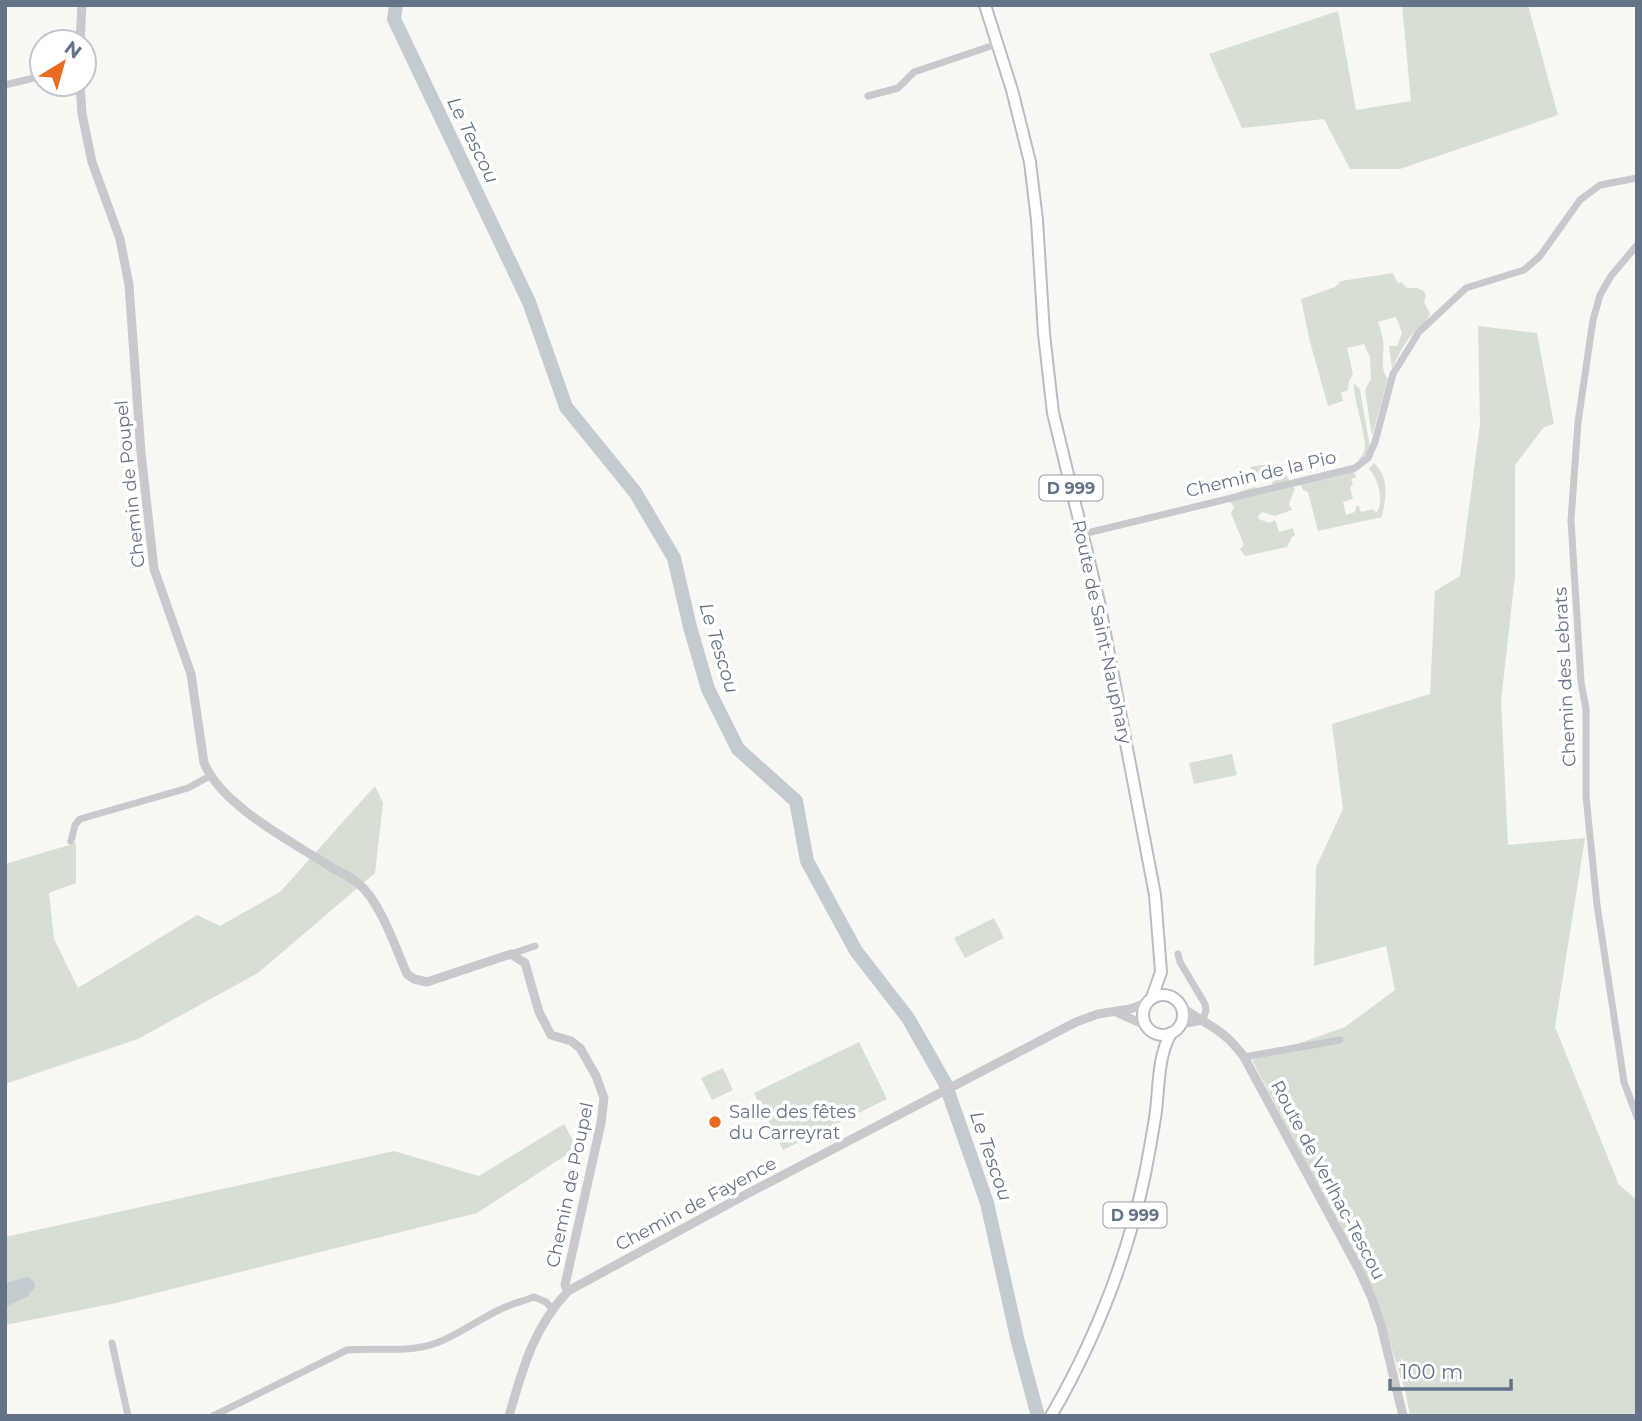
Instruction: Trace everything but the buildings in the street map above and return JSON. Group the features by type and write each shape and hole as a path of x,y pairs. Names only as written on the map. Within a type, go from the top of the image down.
{"main road":[{"name":"Route de Saint-Nauphary","path":"985,5 1019,116 1031,170 1051,394 1063,461 1101,614 1153,883 1159,925 1161,972 1172,997"},
{"name":"Route de Saint-Nauphary","path":"1150,1000 1161,972"},
{"path":"1161,995 1172,997 1182,1007 1184,1016 1181,1024 1171,1033 1160,1034 1148,1027 1143,1014 1150,1000 1161,995"},
{"name":"D 999","path":"1148,1027 1158,1046 1161,1062"},
{"name":"D 999","path":"1051,1416 1081,1360 1113,1286 1132,1228 1152,1141 1164,1045 1171,1033"}],"street":[{"path":"81,28 82,5"},
{"path":"868,96 898,88 914,72 997,44"},
{"path":"5,85 28,79"},
{"name":"Chemin de Poupel","path":"81,98 92,162 120,239 129,285 141,453 154,569 191,674 204,762 210,776"},
{"name":"Chemin de la Pio","path":"1083,534 1355,468 1368,458 1375,442 1393,374 1419,332 1466,288 1524,270 1540,256 1580,200 1600,185 1637,178"},
{"name":"Chemin des Lebrats","path":"1637,245 1611,276 1600,295 1593,320 1578,422 1571,520 1581,682 1586,709 1586,796 1597,905 1624,1082 1637,1117"},
{"path":"71,841 75,825 80,819 188,788 210,776 254,816 360,885 379,912 407,974 414,979 427,982 535,946"},
{"name":"Chemin de Poupel","path":"511,954 525,963 539,1012 551,1035 570,1041 580,1048 603,1094 601,1123 565,1285 568,1291"},
{"path":"1178,954 1206,1010 1203,1020 1181,1024"},
{"name":"Chemin de Fayence","path":"509,1416 525,1359 538,1330 568,1291 1076,1022 1150,1000"},
{"name":"Route de Verlhac-Tescou","path":"1182,1007 1224,1033 1244,1057 1359,1268 1381,1325 1403,1416"},
{"path":"1116,1012 1148,1027"},
{"path":"1244,1057 1340,1040"},
{"path":"214,1416 347,1350 366,1348 390,1351 440,1342 504,1307 534,1297 546,1302 552,1309"},
{"path":"112,1343 128,1416"}],"shaded area":[{"path":"1402,5 1528,5 1558,115 1400,169 1350,169 1324,119 1242,128 1209,54 1338,11 1356,110 1411,101"},
{"path":"1393,273 1398,284 1401,282 1407,288 1424,291 1424,302 1430,314 1407,341 1392,369 1389,346 1397,346 1402,333 1396,317 1378,322 1383,340 1383,365 1388,379 1372,436 1365,390 1371,379 1370,357 1364,344 1347,348 1353,374 1348,390 1341,393 1343,401 1328,406 1301,299 1335,287 1341,281"},
{"path":"1478,326 1537,333 1554,424 1544,427 1515,465 1515,576 1501,701 1508,845 1585,838 1555,1027 1619,1185 1637,1200 1637,1416 1410,1416 1406,1394 1374,1292 1252,1060 1345,1027 1395,990 1386,946 1314,966 1316,867 1343,809 1332,724 1430,694 1435,591 1460,576 1480,424"},
{"path":"1354,383 1360,390 1370,447 1358,462 1365,446"},
{"path":"1374,463 1385,482 1382,517 1318,531 1308,492 1303,490 1300,484 1354,471 1356,477 1351,479 1353,483 1350,488 1353,499 1343,502 1346,515 1355,512 1356,506 1359,506 1361,512 1373,509 1376,513 1380,503 1379,490 1369,469"},
{"path":"1260,465 1281,468 1295,488 1289,504 1292,510 1275,516 1262,512 1258,516 1259,519 1269,523 1275,520 1279,532 1293,528 1295,536 1287,547 1245,556 1240,549 1244,545 1231,513 1234,507 1228,499 1230,495 1254,487 1271,493 1272,480 1268,477 1252,480 1250,476 1251,467"},
{"path":"1232,754 1237,775 1194,784 1189,763"},
{"path":"375,786 383,803 375,873 258,973 138,1039 5,1084 5,864 76,843 76,883 49,893 54,939 78,988 197,915 220,926 280,892"},
{"path":"994,918 1004,938 965,958 954,938"},
{"path":"859,1042 887,1099 783,1150 754,1093"},
{"path":"723,1068 733,1090 712,1100 701,1078"},
{"path":"564,1124 577,1148 477,1213 116,1303 5,1325 5,1237 394,1151 479,1176"},
{"path":"28,1277 35,1287 27,1297 5,1307 5,1283"}],"waterway":[{"name":"Le Tescou","path":"396,5 394,19 529,302 566,407 635,492 674,558 708,689 738,749 796,801 807,861 856,951 908,1018 945,1083 987,1203 1018,1342 1038,1416"}],"place":[{"name":"Salle des fêtes du Carreyrat","path":"715,1122"}]}
